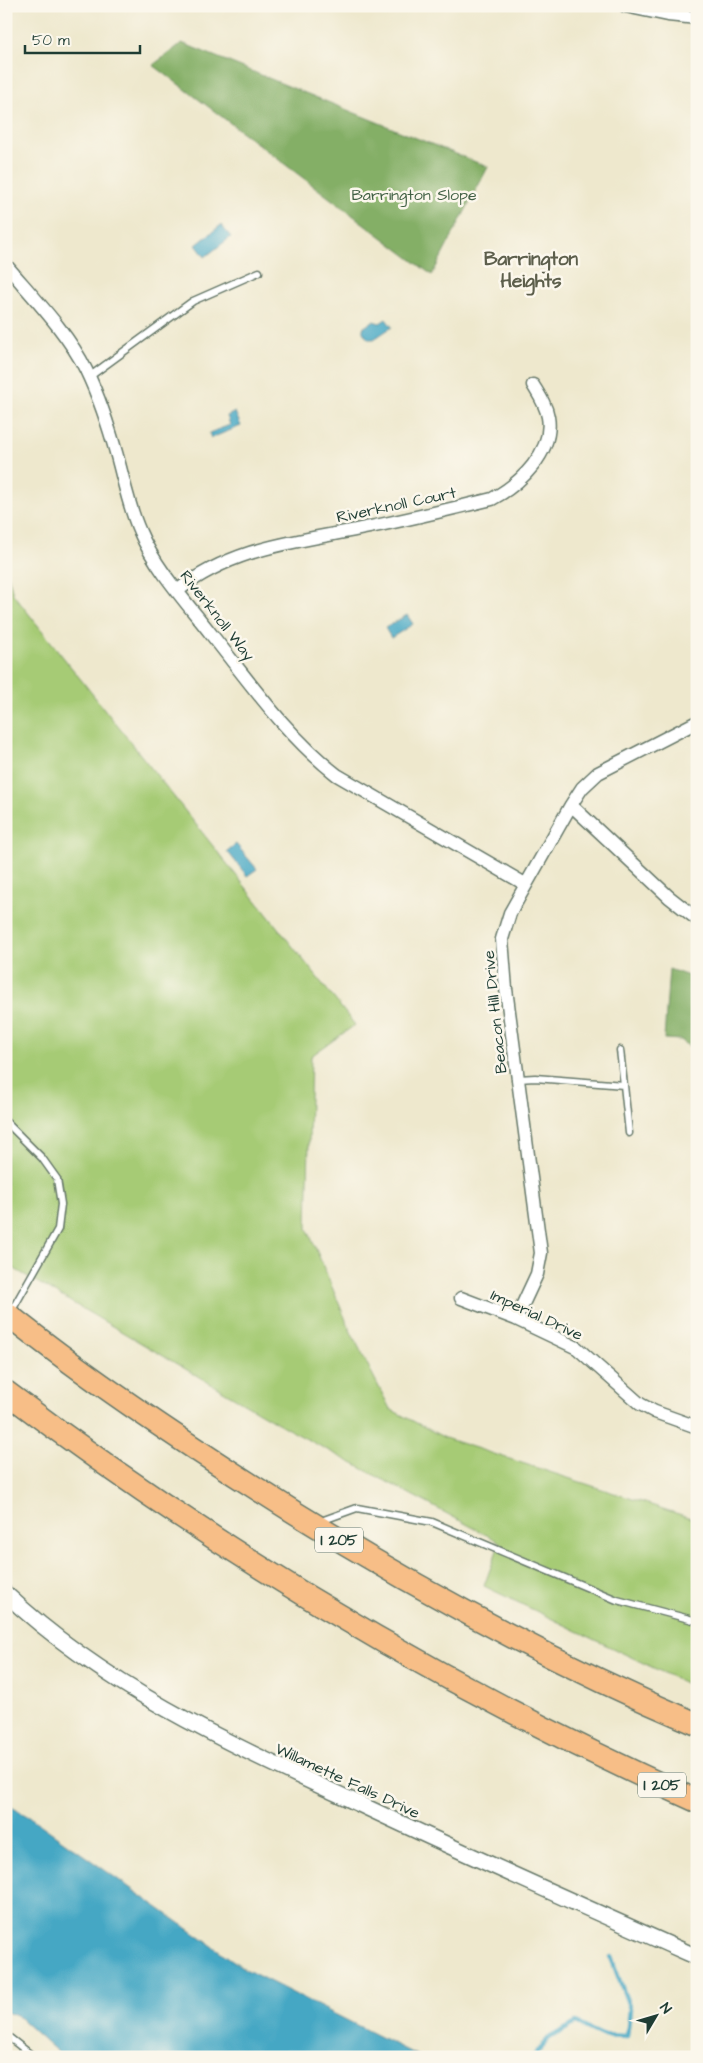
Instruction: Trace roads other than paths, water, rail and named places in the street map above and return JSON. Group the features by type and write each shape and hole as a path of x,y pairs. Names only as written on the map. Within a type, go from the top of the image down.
{"highway":[{"name":"I 205","path":"8,1314 133,1407 313,1525 396,1574 554,1658 697,1724"},
{"name":"I 205","path":"6,1392 153,1498 237,1554 354,1625 540,1727 697,1801"},
{"path":"628,1770 697,1812"}],"street":[{"path":"625,6 668,15 697,18"},
{"name":"Riverknoll Way","path":"6,264 72,347 89,377 112,436 139,532 149,549 177,591 272,711 312,756 344,779 525,884"},
{"name":"Riverknoll Court","path":"177,591 190,581 239,555 276,544 378,526 492,499 507,491 533,466 548,434 548,417 543,401 533,385"},
{"name":"Beacon Hill Drive","path":"516,1319 537,1274 541,1253 506,989 502,939 510,913 525,884 582,788 598,773 697,722"},
{"path":"571,806 669,898 697,919"},
{"name":"Imperial Drive","path":"460,1298 516,1319 577,1348 604,1370 632,1397 648,1408 677,1421 697,1427"},
{"name":"Willamette Falls Drive","path":"6,1594 53,1635 90,1662 153,1702 191,1723 262,1759 424,1835 697,1957"}],"lane":[{"path":"89,377 193,301 259,272"},
{"path":"620,1050 629,1133"},
{"path":"518,1079 535,1078 624,1085"},
{"path":"6,1122 42,1158 57,1179 61,1204 58,1229 8,1314"},
{"path":"313,1525 357,1508 432,1522 617,1600 697,1621"},
{"path":"6,2035 34,2057"}],"water":[{"path":"221,225 231,237 205,257 196,245"},
{"path":"386,319 392,327 374,339 368,339 363,332 363,328 373,321 380,323"},
{"path":"235,412 241,426 211,438 209,433 230,425 227,416"},
{"path":"407,615 413,624 391,638 385,628"},
{"path":"236,844 257,869 247,876 227,851"},
{"path":"6,1804 31,1818 245,1969 420,2057 63,2057 20,2018 6,2012"}],"waterway":[{"path":"533,2057 549,2038 576,2023 602,2035 627,2036 630,2009 611,1957"}],"district":[{"name":"Barrington Heights","path":"531,269"}],"park label":[{"name":"Barrington Slope","path":"414,194"}]}
